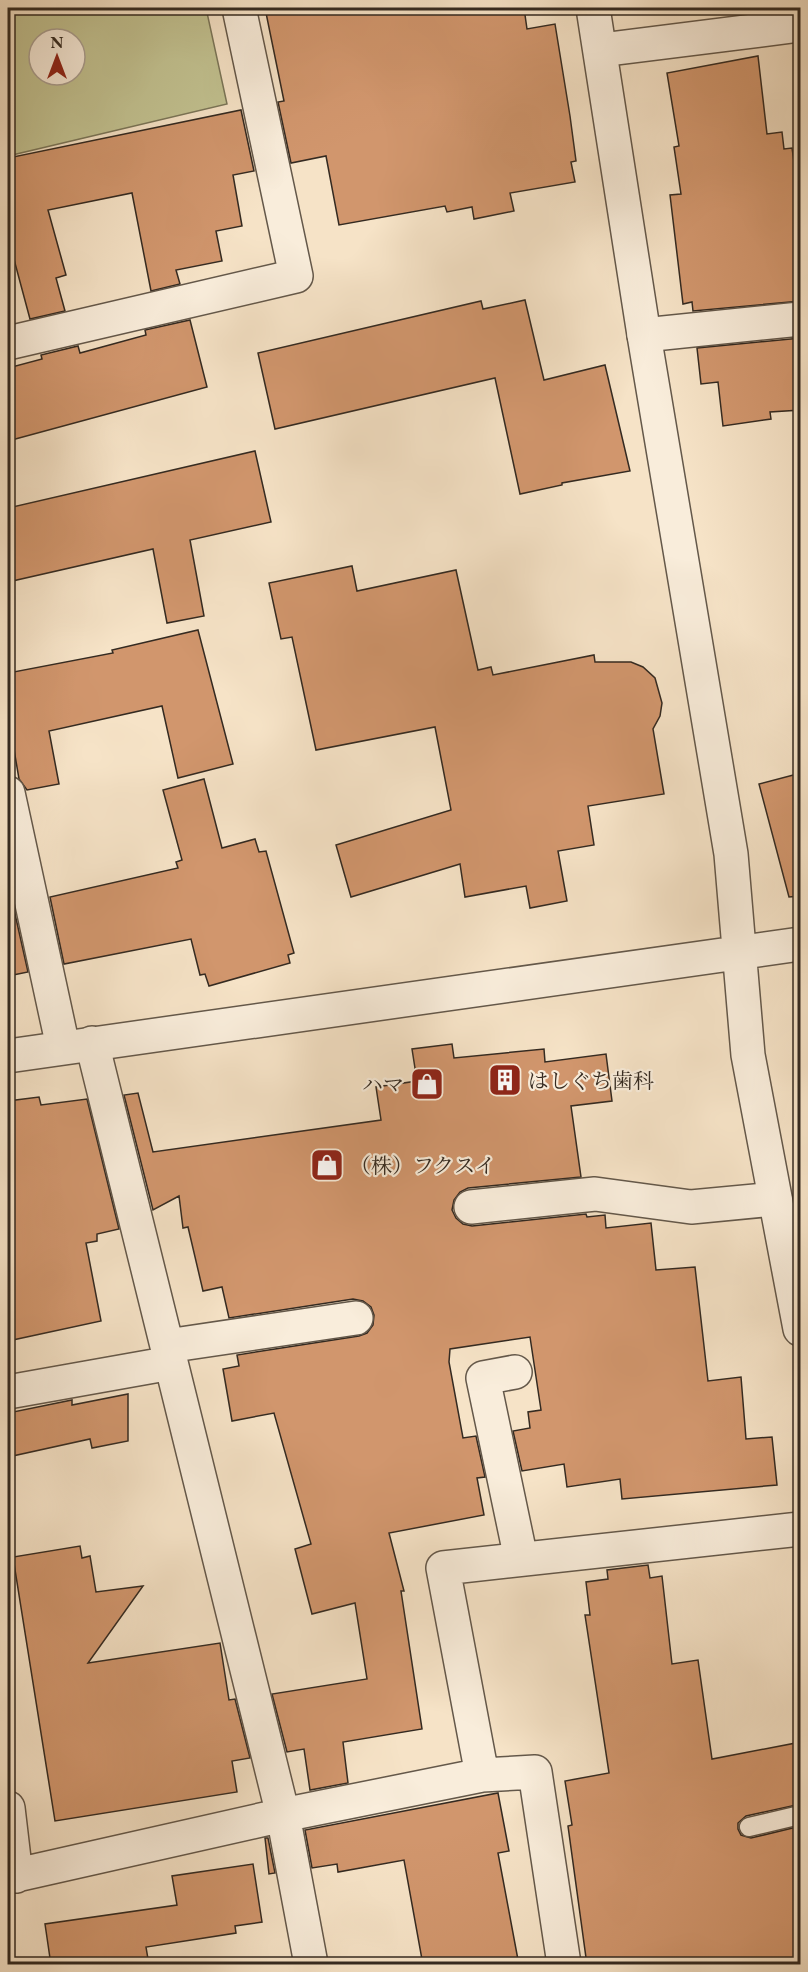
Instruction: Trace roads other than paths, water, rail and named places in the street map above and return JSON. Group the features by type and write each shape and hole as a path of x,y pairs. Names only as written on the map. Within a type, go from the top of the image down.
{"street":[{"path":"8,343 296,276 239,8"},
{"path":"593,8 644,335 731,854 748,1055 801,1329"},
{"path":"601,50 801,25"},
{"path":"644,335 801,320"},
{"path":"8,793 77,1045 169,1354 283,1815 311,1965"},
{"path":"8,1056 801,944"},
{"path":"471,1207 595,1194 692,1207 775,1199"},
{"path":"8,1392 169,1354 356,1318"},
{"path":"515,1372 483,1378 521,1559"},
{"path":"482,1775 443,1568 801,1529"},
{"path":"8,1808 12,1876 283,1815 482,1775 535,1772 564,1965"}],"lane":[{"path":"749,1827 801,1815"}],"place":[{"name":"はしぐち歯科","path":"505,1080"},
{"name":"ハマ","path":"427,1084"},
{"name":"（株）フクスイ","path":"327,1165"}]}
